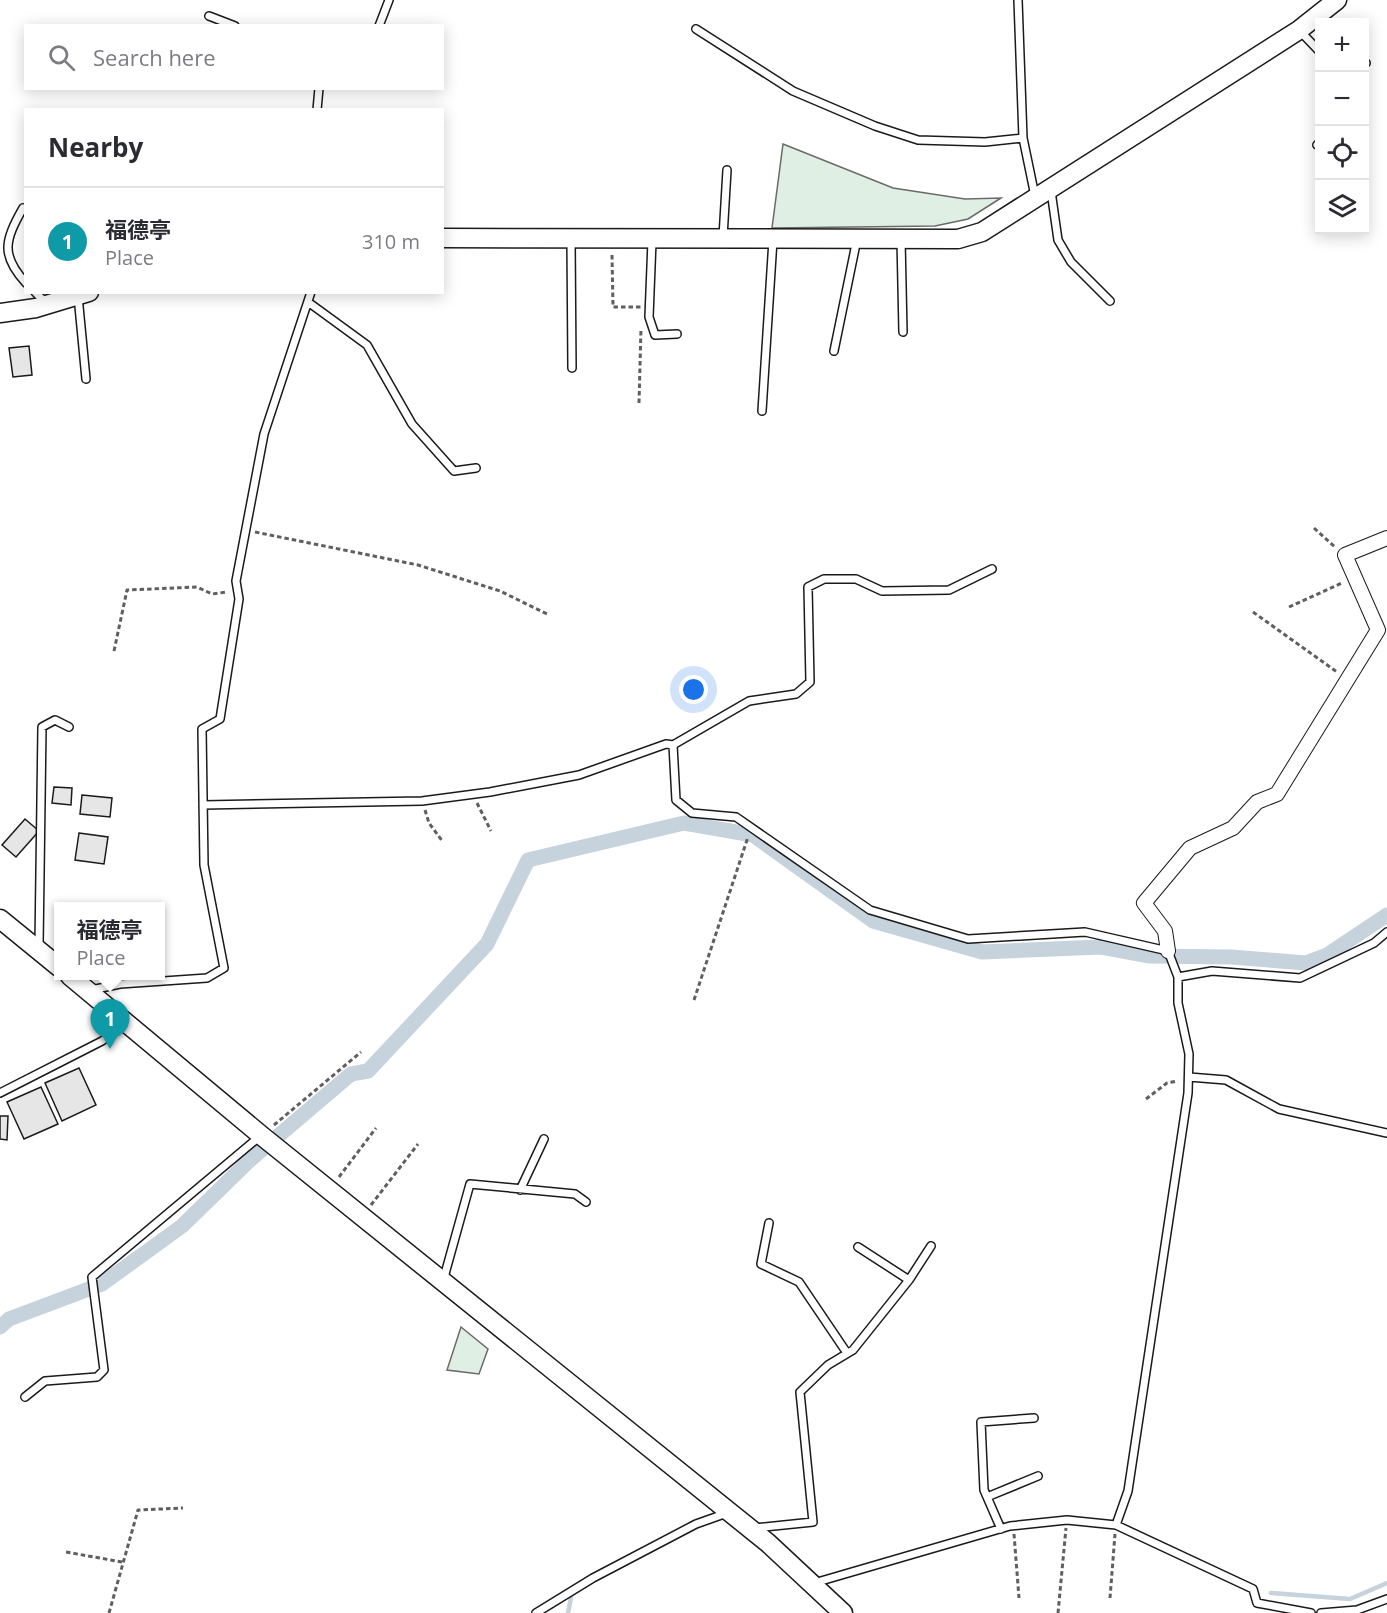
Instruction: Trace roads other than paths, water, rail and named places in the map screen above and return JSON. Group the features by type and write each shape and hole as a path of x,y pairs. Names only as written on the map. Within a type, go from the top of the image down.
{"main road":[{"path":"444,238 958,239 982,232 1310,26 1337,0"},
{"path":"0,313 42,299 84,294"},
{"path":"0,919 54,963"},
{"path":"76,980 261,1136 750,1529 813,1583 843,1613"}],"street":[{"path":"1168,951 1164,931 1144,903 1190,848 1233,828 1257,802 1277,794 1378,630 1345,555 1387,538"}],"lane":[{"path":"381,24 389,0"},
{"path":"1018,0 1023,138 1035,199"},
{"path":"209,16 230,24"},
{"path":"696,28 793,91 875,126 918,140 985,142 1023,138"},
{"path":"317,108 319,90"},
{"path":"723,238 727,170"},
{"path":"1051,188 1058,240 1071,262 1110,302"},
{"path":"22,208 5,241 8,264 24,282"},
{"path":"571,238 572,368"},
{"path":"652,238 649,317 655,335 677,334"},
{"path":"762,411 773,238"},
{"path":"834,351 857,238"},
{"path":"901,239 903,332"},
{"path":"84,294 86,379"},
{"path":"89,991 120,984 207,978 224,968 204,865 202,729 220,719 239,599 236,581 248,530 264,434 310,294"},
{"path":"308,302 367,345 412,424 454,471 476,468"},
{"path":"204,805 422,801 579,775 666,744 673,745 749,701 796,694 810,682 808,587 824,579 856,579 882,591 949,590 992,569"},
{"path":"39,951 42,727 55,720 69,728"},
{"path":"673,745 676,800 692,813 736,817 870,910 968,939 1085,932 1168,951 1178,977 1178,1003 1189,1054 1189,1077 1179,1164 1128,1491 1116,1525"},
{"path":"1178,977 1212,971 1300,978 1374,943 1387,932"},
{"path":"0,1093 102,1041 128,1022"},
{"path":"1189,1077 1226,1080 1279,1109 1387,1133"},
{"path":"25,1397 45,1381 97,1377 104,1370 92,1277 261,1136"},
{"path":"520,1190 544,1139"},
{"path":"443,1281 470,1184 575,1194 586,1202"},
{"path":"769,1223 761,1264 799,1282 847,1353"},
{"path":"750,1529 813,1522 800,1392 828,1365 853,1350 909,1280 931,1246"},
{"path":"858,1247 909,1280"},
{"path":"1001,1529 984,1490 981,1422 1035,1418"},
{"path":"987,1497 1038,1476"},
{"path":"536,1613 593,1578 696,1524 729,1513"},
{"path":"813,1583 1013,1526 1067,1520 1116,1525 1253,1588 1257,1603 1311,1613"},
{"path":"1321,1613 1357,1610 1387,1599"}],"waterway":[{"path":"0,1327 9,1319 102,1284 182,1226 251,1159 351,1074 368,1071 487,944 528,860 684,823 753,835 873,921 982,952 1101,947 1150,956 1231,957 1306,963 1327,955 1387,915"},
{"path":"1271,1593 1350,1599 1387,1583"},
{"path":"568,1613 571,1598"}],"place":[{"name":"福德亭","path":"110,1049"}]}
